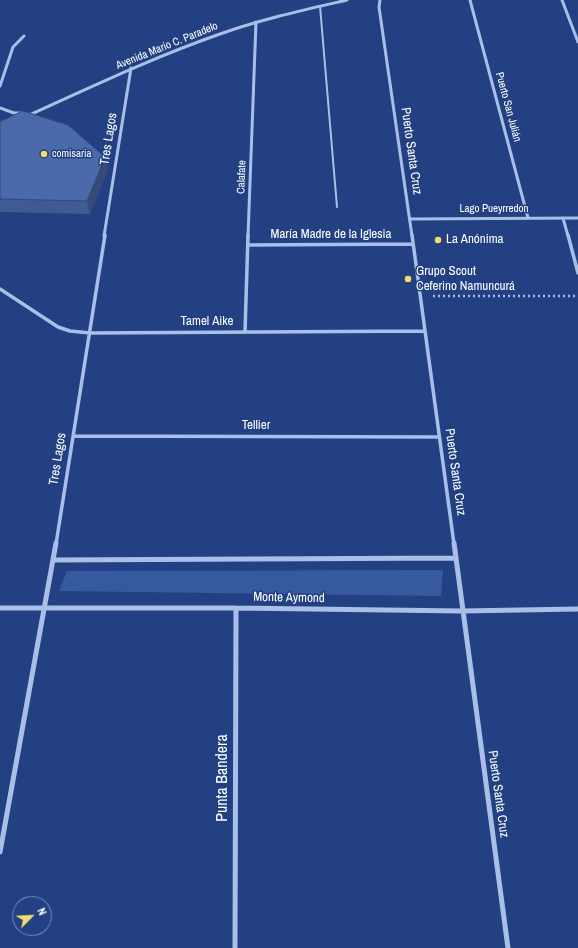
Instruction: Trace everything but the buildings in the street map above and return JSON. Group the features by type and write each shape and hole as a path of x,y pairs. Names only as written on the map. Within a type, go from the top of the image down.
{"street":[{"name":"Avenida Mario C. Paradelo","path":"25,117 131,68 203,40 256,22 347,0"},
{"name":"Puerto Santa Cruz","path":"380,0 379,7 414,244 508,948"},
{"name":"Puerto San Julián","path":"470,0 528,218"},
{"path":"562,0 578,42"},
{"name":"Calafate","path":"245,332 256,22"},
{"path":"0,86 13,47 24,36"},
{"name":"Tres Lagos","path":"0,852 53,560 131,68"},
{"path":"0,108 14,113 32,114"},
{"path":"563,218 578,273"},
{"name":"Lago Pueyrredon","path":"410,219 578,218"},
{"name":"María Madre de la Iglesia","path":"248,245 414,244"},
{"name":"Tamel Aike","path":"0,289 58,327 70,331 90,333 425,331"},
{"name":"Tellier","path":"73,436 439,437"},
{"path":"53,560 455,558"},
{"name":"Monte Aymond","path":"0,608 236,608 462,611 578,609"},
{"name":"Punta Bandera","path":"235,948 236,608"}],"lane":[{"path":"320,6 337,207"}],"path":[{"path":"420,296 578,296"}],"shaded area":[{"path":"443,570 441,596 59,591 67,571"}],"place":[{"name":"comisaria","path":"44,154"},
{"name":"La Anónima","path":"438,240"},
{"name":"Grupo Scout Ceferino Namuncurá","path":"408,279"}]}
